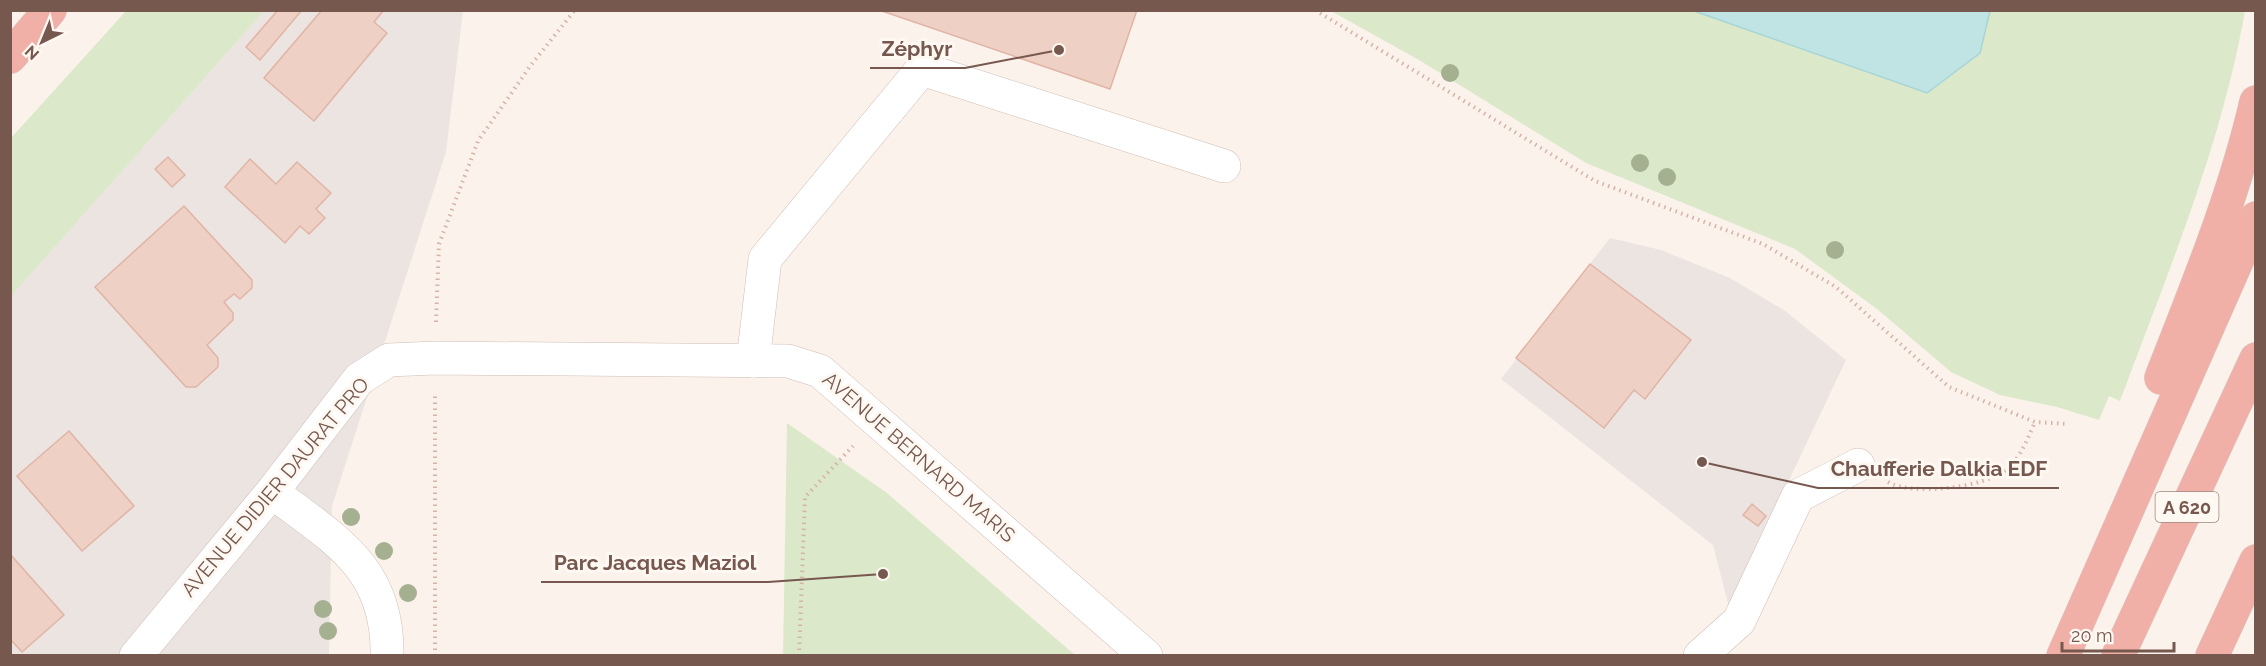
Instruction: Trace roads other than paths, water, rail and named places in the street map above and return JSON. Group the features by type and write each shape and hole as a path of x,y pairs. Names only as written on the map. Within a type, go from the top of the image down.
{"highway":[{"path":"10,57 50,10"},
{"path":"2113,538 2141,430 2209,256 2249,132 2256,102"},
{"path":"2063,656 2113,538 2256,218"},
{"name":"A 620","path":"2118,656 2256,359"},
{"path":"2212,656 2256,561"}],"street":[{"path":"753,361 765,259 922,69 1224,166"},
{"name":"AVENUE BERNARD MARIS","path":"435,358 788,361 820,371 878,419 1146,656"},
{"name":"AVENUE DIDIER DAURAT PRO","path":"136,656 272,492 359,379 389,360 435,358"},
{"path":"1700,656 1739,621 1798,496 1858,465"},
{"path":"272,492 337,543 365,570 379,595 386,620 387,656"}],"water":[{"path":"1694,11 1990,11 1980,53 1927,93"}],"place":[{"name":"Zéphyr","path":"1059,50"},
{"name":"Chaufferie Dalkia EDF","path":"1702,462"},
{"name":"Parc Jacques Maziol","path":"883,574"}]}
